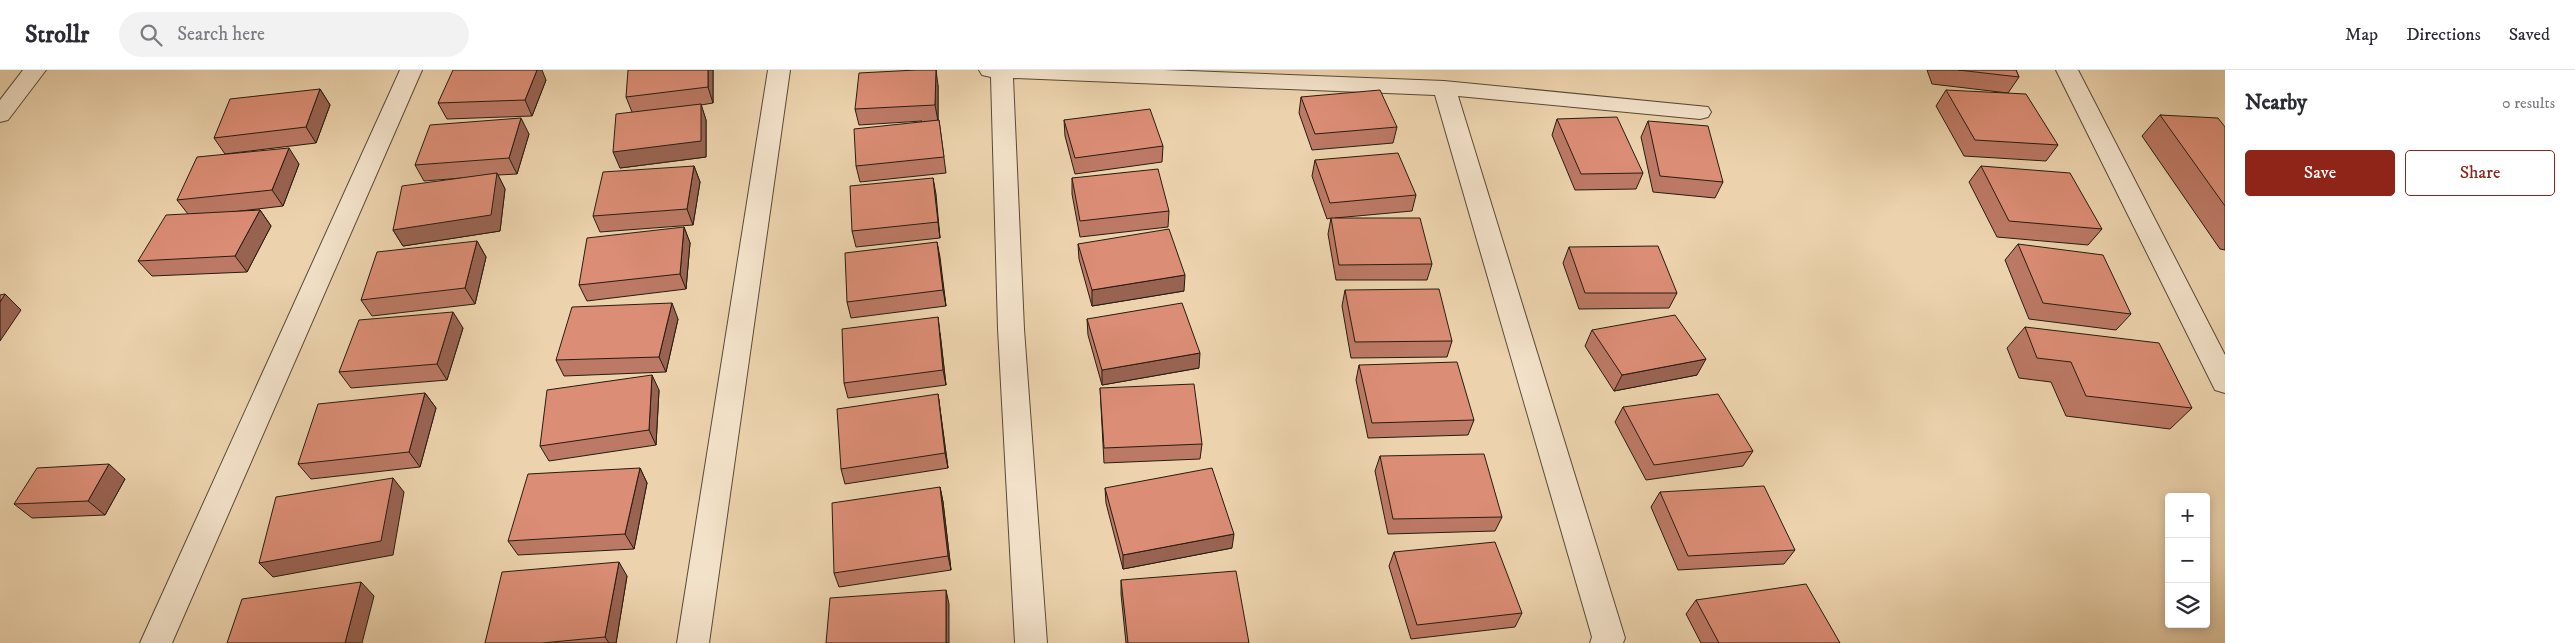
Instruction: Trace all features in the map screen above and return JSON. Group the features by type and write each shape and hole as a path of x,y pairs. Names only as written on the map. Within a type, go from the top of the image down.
{"street":[{"path":"0,115 35,70"},
{"path":"156,643 411,70"},
{"path":"693,643 779,70"},
{"path":"990,70 1444,88 1700,112"},
{"path":"2068,70 2225,382"},
{"path":"1002,71 1011,329 1031,643"},
{"path":"1444,88 1609,638 1606,643"}],"building":[{"path":"453,70 537,70 525,100 438,103"},
{"path":"628,70 708,70 708,87 626,97"},
{"path":"936,70 935,105 855,109 859,73"},
{"path":"1958,70 2016,70 2019,77"},
{"path":"320,89 306,127 214,138 230,99"},
{"path":"1380,90 1397,127 1315,134 1301,97"},
{"path":"1946,90 2026,94 2058,145 1975,140"},
{"path":"701,104 701,141 613,152 616,114"},
{"path":"1150,109 1163,146 1075,158 1064,120"},
{"path":"2160,115 2218,118 2225,127 2225,206"},
{"path":"1617,117 1643,173 1581,174 1557,119"},
{"path":"521,118 509,158 415,165 430,125"},
{"path":"939,120 944,157 856,166 854,129"},
{"path":"1648,121 1708,126 1723,182 1660,176"},
{"path":"289,148 272,190 177,200 197,157"},
{"path":"1398,153 1416,195 1330,203 1315,160"},
{"path":"694,166 687,209 593,216 603,172"},
{"path":"1981,166 2070,173 2102,229 2009,221"},
{"path":"1158,169 1169,211 1080,221 1072,178"},
{"path":"497,173 491,215 393,230 402,186"},
{"path":"933,178 938,222 852,231 850,186"},
{"path":"260,210 235,256 138,261 166,215"},
{"path":"1331,218 1420,218 1432,264 1339,265"},
{"path":"684,227 680,274 579,285 587,238"},
{"path":"1169,229 1185,275 1092,290 1078,244"},
{"path":"477,241 465,288 361,300 377,252"},
{"path":"937,242 943,290 847,302 845,253"},
{"path":"2018,244 2103,255 2131,314 2043,303"},
{"path":"1658,246 1677,293 1585,293 1569,247"},
{"path":"1439,289 1452,341 1355,342 1345,290"},
{"path":"5,294 0,302 0,295"},
{"path":"672,303 659,357 556,360 572,307"},
{"path":"1182,303 1200,353 1102,370 1087,319"},
{"path":"453,312 437,364 339,372 359,320"},
{"path":"1675,315 1706,359 1622,375 1592,330"},
{"path":"938,317 943,370 844,383 842,329"},
{"path":"2025,327 2159,343 2192,408 2086,396 2071,362 2037,358"},
{"path":"1457,362 1474,420 1372,423 1359,365"},
{"path":"652,375 649,430 540,446 547,390"},
{"path":"1194,384 1202,444 1104,448 1100,388"},
{"path":"425,393 409,452 298,464 318,404"},
{"path":"938,394 945,453 841,469 837,409"},
{"path":"1718,394 1753,451 1654,465 1623,407"},
{"path":"1484,454 1502,517 1393,519 1380,456"},
{"path":"109,464 88,501 14,504 37,468"},
{"path":"640,468 625,534 508,541 528,474"},
{"path":"1212,468 1234,534 1123,555 1105,488"},
{"path":"393,478 381,541 259,563 276,497"},
{"path":"1764,486 1795,550 1688,556 1660,492"},
{"path":"940,487 948,556 834,573 832,503"},
{"path":"1495,542 1522,613 1417,625 1394,552"},
{"path":"619,562 605,637 542,643 485,643 502,572"},
{"path":"1236,571 1249,643 1128,643 1121,580"},
{"path":"361,582 345,643 227,643 242,599"},
{"path":"1806,584 1840,643 1719,643 1696,600"},
{"path":"946,590 946,643 826,643 830,598"}]}
